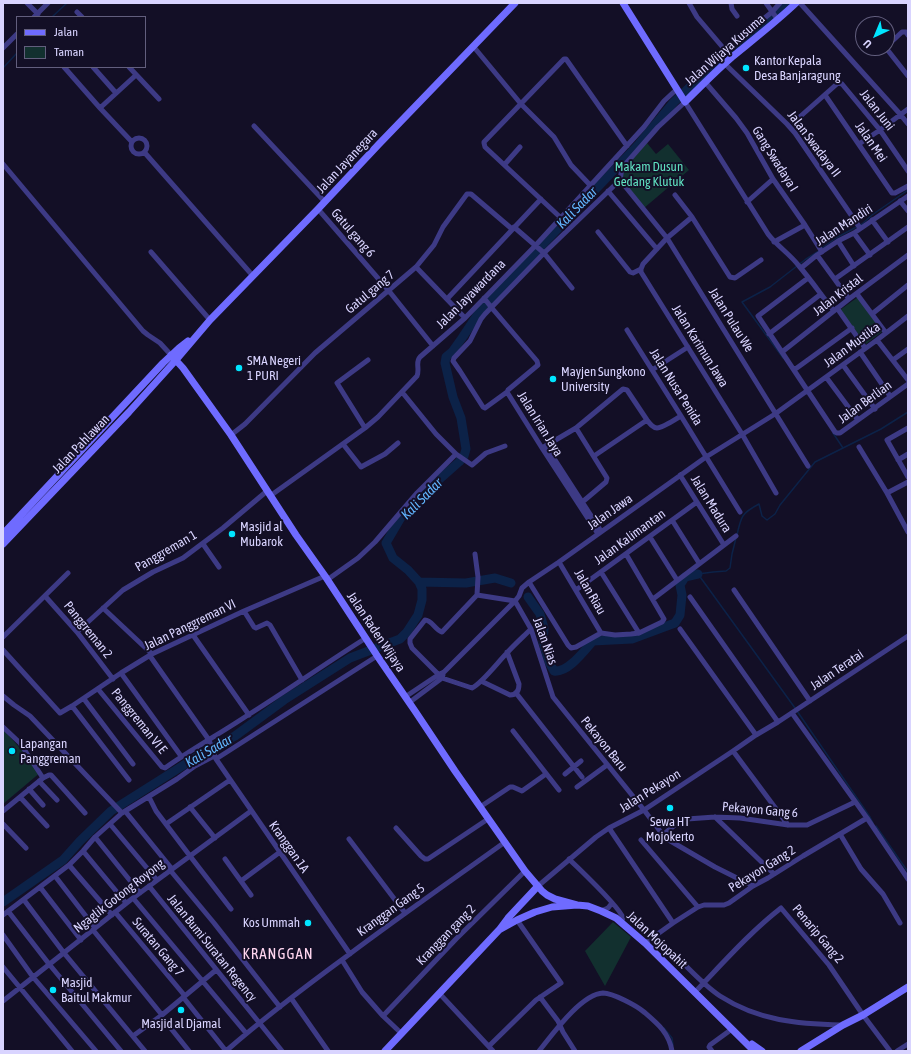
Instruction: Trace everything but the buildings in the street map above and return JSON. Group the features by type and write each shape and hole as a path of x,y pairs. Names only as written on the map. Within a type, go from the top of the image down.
{"main road":[{"name":"Jalan Jayanegara","path":"173,357 197,335 515,3"},
{"name":"Jalan Wijaya Kusuma","path":"623,3 684,101 725,64 775,15 796,3"},
{"name":"Jalan Raden Wijaya","path":"173,357 231,435 376,654 480,808 525,871 548,895 555,899 577,905"},
{"name":"Jalan Pahlawan","path":"3,534 48,490 173,357"},
{"name":"Jalan Pahlawan","path":"3,544 48,490"},
{"name":"Jalan Mojopahit","path":"386,1051 538,886"},
{"name":"Jalan Mojopahit","path":"499,930 517,920 552,906 588,906 616,918 645,943 732,1031 754,1051"},
{"path":"801,1050 863,1015 908,987"},
{"name":"Jalan Mojopahit","path":"732,1031 762,1051"}],"street":[{"path":"27,3 36,15 48,3"},
{"path":"689,3 697,17 725,50"},
{"path":"730,3 737,16"},
{"path":"766,3 775,15"},
{"path":"697,74 725,50 775,15 780,3"},
{"path":"800,3 908,124"},
{"path":"77,12 81,16"},
{"path":"895,39 904,32 908,35"},
{"path":"3,48 16,35"},
{"path":"473,46 522,104 554,137 571,165 590,185"},
{"path":"893,56 908,76"},
{"path":"561,218 505,164 485,147 484,143 566,59 626,146"},
{"name":"Jalan Swadaya II","path":"725,64 795,133 859,227"},
{"path":"65,68 132,142 132,150 135,154 140,155 147,151 148,145 145,140 139,138 132,142"},
{"path":"94,68 116,93"},
{"path":"130,68 158,99"},
{"path":"100,108 136,75"},
{"name":"Gang Swadaya I","path":"704,82 747,132 773,179 805,225 835,279 849,299"},
{"name":"Jalan Juni","path":"825,95 838,83 842,84 880,130 908,171"},
{"name":"Jalan Jayawardana","path":"269,494 366,428 378,418 418,374 418,359 465,318 487,303 540,249 561,218 648,123 664,101 678,91"},
{"path":"794,122 825,95"},
{"name":"Jalan Mei","path":"825,95 892,193 902,190 908,186"},
{"path":"507,392 485,408 483,407 453,361 470,341 487,303 540,249 620,180 622,168 658,127 684,101 768,234 774,242 799,266 821,294 852,328 865,348"},
{"path":"859,144 908,108"},
{"path":"254,126 324,202"},
{"path":"505,164 520,147"},
{"path":"145,153 252,276"},
{"path":"3,164 143,331 160,343 173,357"},
{"path":"748,202 773,179"},
{"name":"Jalan Pulau We","path":"620,180 667,238 808,466"},
{"path":"608,191 657,249"},
{"name":"Gatul gang 7","path":"231,435 245,424 315,353 416,267 432,248 443,227 467,194 471,194 513,228"},
{"path":"675,195 692,218 730,277 735,278 761,260"},
{"name":"Jalan Mandiri","path":"799,266 820,251 854,233 859,227 908,196"},
{"path":"447,299 541,199"},
{"path":"900,201 908,211"},
{"name":"Gatul gang 6","path":"318,209 389,291 433,346"},
{"path":"598,232 630,272 633,273 641,269 643,264 667,238 692,218"},
{"path":"872,220 888,242"},
{"path":"774,242 805,225"},
{"path":"835,279 908,226"},
{"path":"513,228 540,249 572,288"},
{"path":"854,233 870,255"},
{"path":"838,242 854,266"},
{"path":"150,252 210,320"},
{"name":"Jalan Kristal","path":"782,352 908,255"},
{"path":"416,267 465,318"},
{"name":"Jalan Karimun Jawa","path":"641,269 641,272 742,434 776,493"},
{"path":"807,391 758,316 808,278"},
{"path":"872,314 908,285"},
{"path":"769,334 821,294"},
{"path":"857,294 886,333"},
{"name":"Jalan Irian Jaya","path":"487,303 538,363 537,366 507,392 600,532"},
{"name":"Jalan Mustika","path":"807,391 908,316"},
{"path":"794,370 852,328"},
{"name":"Jalan Nusa Penida","path":"627,330 740,512"},
{"path":"877,340 908,380"},
{"path":"652,370 688,347"},
{"path":"893,360 908,349"},
{"path":"860,352 890,396"},
{"path":"366,428 337,383 368,360"},
{"path":"842,365 875,409"},
{"path":"826,377 858,420"},
{"name":"Jalan Berlian","path":"807,391 836,434 840,433 875,409 890,396 908,384"},
{"path":"544,447 576,428 624,389 627,390 653,427 660,428 681,416"},
{"name":"Jalan Jawa","path":"407,699 440,677 517,599 522,588 529,582 560,562 706,457 775,414 807,391"},
{"path":"402,392 436,434 457,455 472,465 486,453 505,446"},
{"path":"594,456 647,420"},
{"path":"576,428 607,477 607,480 581,503"},
{"path":"908,428 887,440 908,477"},
{"path":"343,444 361,467 385,454 398,443"},
{"path":"859,447 887,493 908,532"},
{"path":"898,460 908,454"},
{"name":"Jalan Panggreman VI","path":"3,650 58,712 61,713 151,655 244,610 326,578 358,558 375,542 417,493 457,455"},
{"name":"Jalan Madura","path":"680,475 724,545"},
{"path":"887,493 908,482"},
{"name":"Panggreman 1","path":"78,632 123,590 153,572 177,561 203,544 269,494"},
{"name":"Jalan Kalimantan","path":"576,590 697,502"},
{"path":"672,520 699,564"},
{"path":"650,536 677,580"},
{"path":"653,599 736,536"},
{"path":"203,544 219,567"},
{"path":"475,554 478,577 476,595 443,631 439,631 428,620 424,620 410,641 412,648 440,677 471,688 475,687 507,652 531,629"},
{"path":"529,582 568,646 572,648 602,634 621,636 639,633 662,622 664,618 626,554"},
{"name":"Jalan Riau","path":"560,562 602,634"},
{"path":"602,572 639,633"},
{"path":"3,637 68,573"},
{"path":"734,590 810,701"},
{"path":"476,595 517,599"},
{"name":"Panggreman 2","path":"45,596 78,632 113,679"},
{"path":"690,597 778,722"},
{"name":"Jalan Nias","path":"517,599 531,629 550,690"},
{"path":"103,608 151,655 210,743 214,756"},
{"path":"244,610 254,627 256,628 267,623 269,624 302,680"},
{"path":"680,629 756,735"},
{"path":"193,635 248,715"},
{"name":"Jalan Teratai","path":"778,722 908,636"},
{"path":"121,674 181,756 210,743 248,715 366,638"},
{"path":"481,681 510,695 516,693 519,689 519,684 507,652"},
{"path":"3,915 69,864 122,811 149,797 195,766 214,756 376,654"},
{"name":"Panggreman VI E","path":"98,689 162,767 165,768 181,756"},
{"name":"Pekayon Baru","path":"550,690 557,703 666,838 715,867 753,886"},
{"path":"516,693 582,777"},
{"path":"3,696 30,716 112,804 122,811 171,869 280,1007"},
{"path":"84,699 133,764"},
{"path":"72,706 129,780"},
{"path":"795,711 908,879"},
{"name":"Jalan Pekayon","path":"538,886 569,859 609,828 644,810 756,735 778,722"},
{"path":"3,727 20,743 41,780 57,800"},
{"path":"513,731 559,790"},
{"path":"733,751 788,825"},
{"name":"Kranggan 1A","path":"214,756 350,954"},
{"path":"564,774 581,761"},
{"path":"576,787 607,765"},
{"path":"480,808 510,787 522,791 546,774"},
{"path":"3,811 41,780 51,775 85,813"},
{"path":"166,824 230,780"},
{"path":"29,789 43,805"},
{"path":"20,797 47,826"},
{"path":"149,797 154,809 231,909"},
{"name":"Pekayon Gang 6","path":"663,835 677,823 684,820 715,817 740,818 788,825 802,825 812,823 855,802"},
{"path":"190,807 214,838"},
{"name":"Ngaglik Gotong Royong","path":"3,1001 133,898 251,811"},
{"path":"715,817 774,874"},
{"name":"Pekayon Gang 2","path":"645,943 698,907 726,904 753,886 867,818"},
{"path":"396,828 421,856 428,859 488,819"},
{"path":"3,824 26,848"},
{"path":"110,824 157,880"},
{"path":"609,828 673,923"},
{"path":"840,834 861,869 883,894 900,922"},
{"path":"95,838 140,893"},
{"path":"349,839 405,913"},
{"path":"641,840 698,907"},
{"name":"Kranggan Gang 5","path":"226,1051 246,1033 291,998 405,913 505,842"},
{"path":"83,851 126,904"},
{"path":"241,881 280,852"},
{"path":"225,859 251,895"},
{"path":"569,859 622,914 623,918 621,922"},
{"name":"Suratan Gang 7","path":"69,864 184,996 226,1051"},
{"name":"Kranggan gang 2","path":"384,1016 456,939 525,871"},
{"path":"55,876 94,929 162,1015"},
{"name":"Jalan Bumi Suratan Regency","path":"149,886 282,1051"},
{"path":"40,887 81,940"},
{"path":"133,898 246,1033"},
{"path":"24,900 64,953 145,1051"},
{"path":"601,911 608,908 612,903"},
{"name":"Penarip Gang 2","path":"695,992 749,936 781,908 830,965 863,1015"},
{"path":"8,911 120,1051"},
{"path":"489,1046 540,997 561,983 517,920"},
{"path":"3,935 33,977 96,1051"},
{"path":"655,936 704,983 719,995 737,1006 761,1016 785,1021 810,1024 843,1025"},
{"path":"342,960 362,992 401,1033"},
{"path":"3,967 72,1051"},
{"path":"133,1036 162,1015 216,970"},
{"path":"439,993 493,1051"},
{"path":"539,1051 559,1023 585,1001 597,994 602,993 628,1002 654,1020 668,1036 672,1051"},
{"path":"540,997 559,1023 575,1051"},
{"path":"291,998 328,1051"},
{"path":"863,1015 890,1051"},
{"path":"169,1026 189,1051"},
{"path":"712,1051 710,1044 732,1031"},
{"path":"896,1051 908,1044"}],"green space":[{"name":"Makam Dusun Gedang Klutuk","path":"647,143 656,154 668,144 689,170 644,208 622,180 624,169"},
{"path":"858,297 883,331 866,344 840,310"},
{"name":"Lapangan Panggreman","path":"3,729 41,772 3,804"},
{"path":"613,922 631,937 605,986 585,951"}],"waterway":[{"path":"53,16 67,3"},
{"name":"Kali Sadar","path":"3,902 63,860 111,811 206,751 235,736 284,700 350,658 400,639 407,632 418,615 422,600 422,589 419,582 408,570 393,558 386,543 403,514 464,456 466,449 461,418 453,397 445,363 446,357 452,352 482,308 639,144 674,102 709,69 767,21 786,3"},
{"path":"3,68 16,54"},
{"path":"822,248 836,238 862,224 872,215 908,190"},
{"path":"783,358 742,302 770,287 806,259 819,251"},
{"path":"843,448 881,429 908,412"},
{"path":"737,535 741,519 749,510 759,504 762,516 767,520 775,514 780,505 815,462 843,448 833,433"},
{"path":"698,574 726,571 730,568 736,538"},
{"path":"698,574 795,708"},
{"path":"528,597 540,614 544,628 543,642 549,662 554,671 559,671 570,665 593,641 632,639 675,623 680,615 682,595 680,585 685,577 698,574"},
{"path":"419,582 466,583 495,578 511,583"},
{"path":"797,711 870,817 868,818"},
{"path":"870,817 873,823"},
{"path":"876,826 908,872"},
{"path":"664,1028 672,1038 673,1045"}],"place":[{"name":"Kantor Kepala Desa Banjaragung","path":"746,68"},
{"name":"SMA Negeri 1 PURI","path":"239,368"},
{"name":"Mayjen Sungkono University","path":"553,379"},
{"name":"Masjid al Mubarok","path":"232,534"},
{"name":"Lapangan Panggreman","path":"12,751"},
{"name":"Sewa HT Mojokerto","path":"670,808"},
{"name":"Kos Ummah","path":"308,923"},
{"name":"Masjid Baitul Makmur","path":"53,990"},
{"name":"Masjid al Djamal","path":"181,1010"}],"district":[{"name":"KRANGGAN","path":"278,954"}]}
